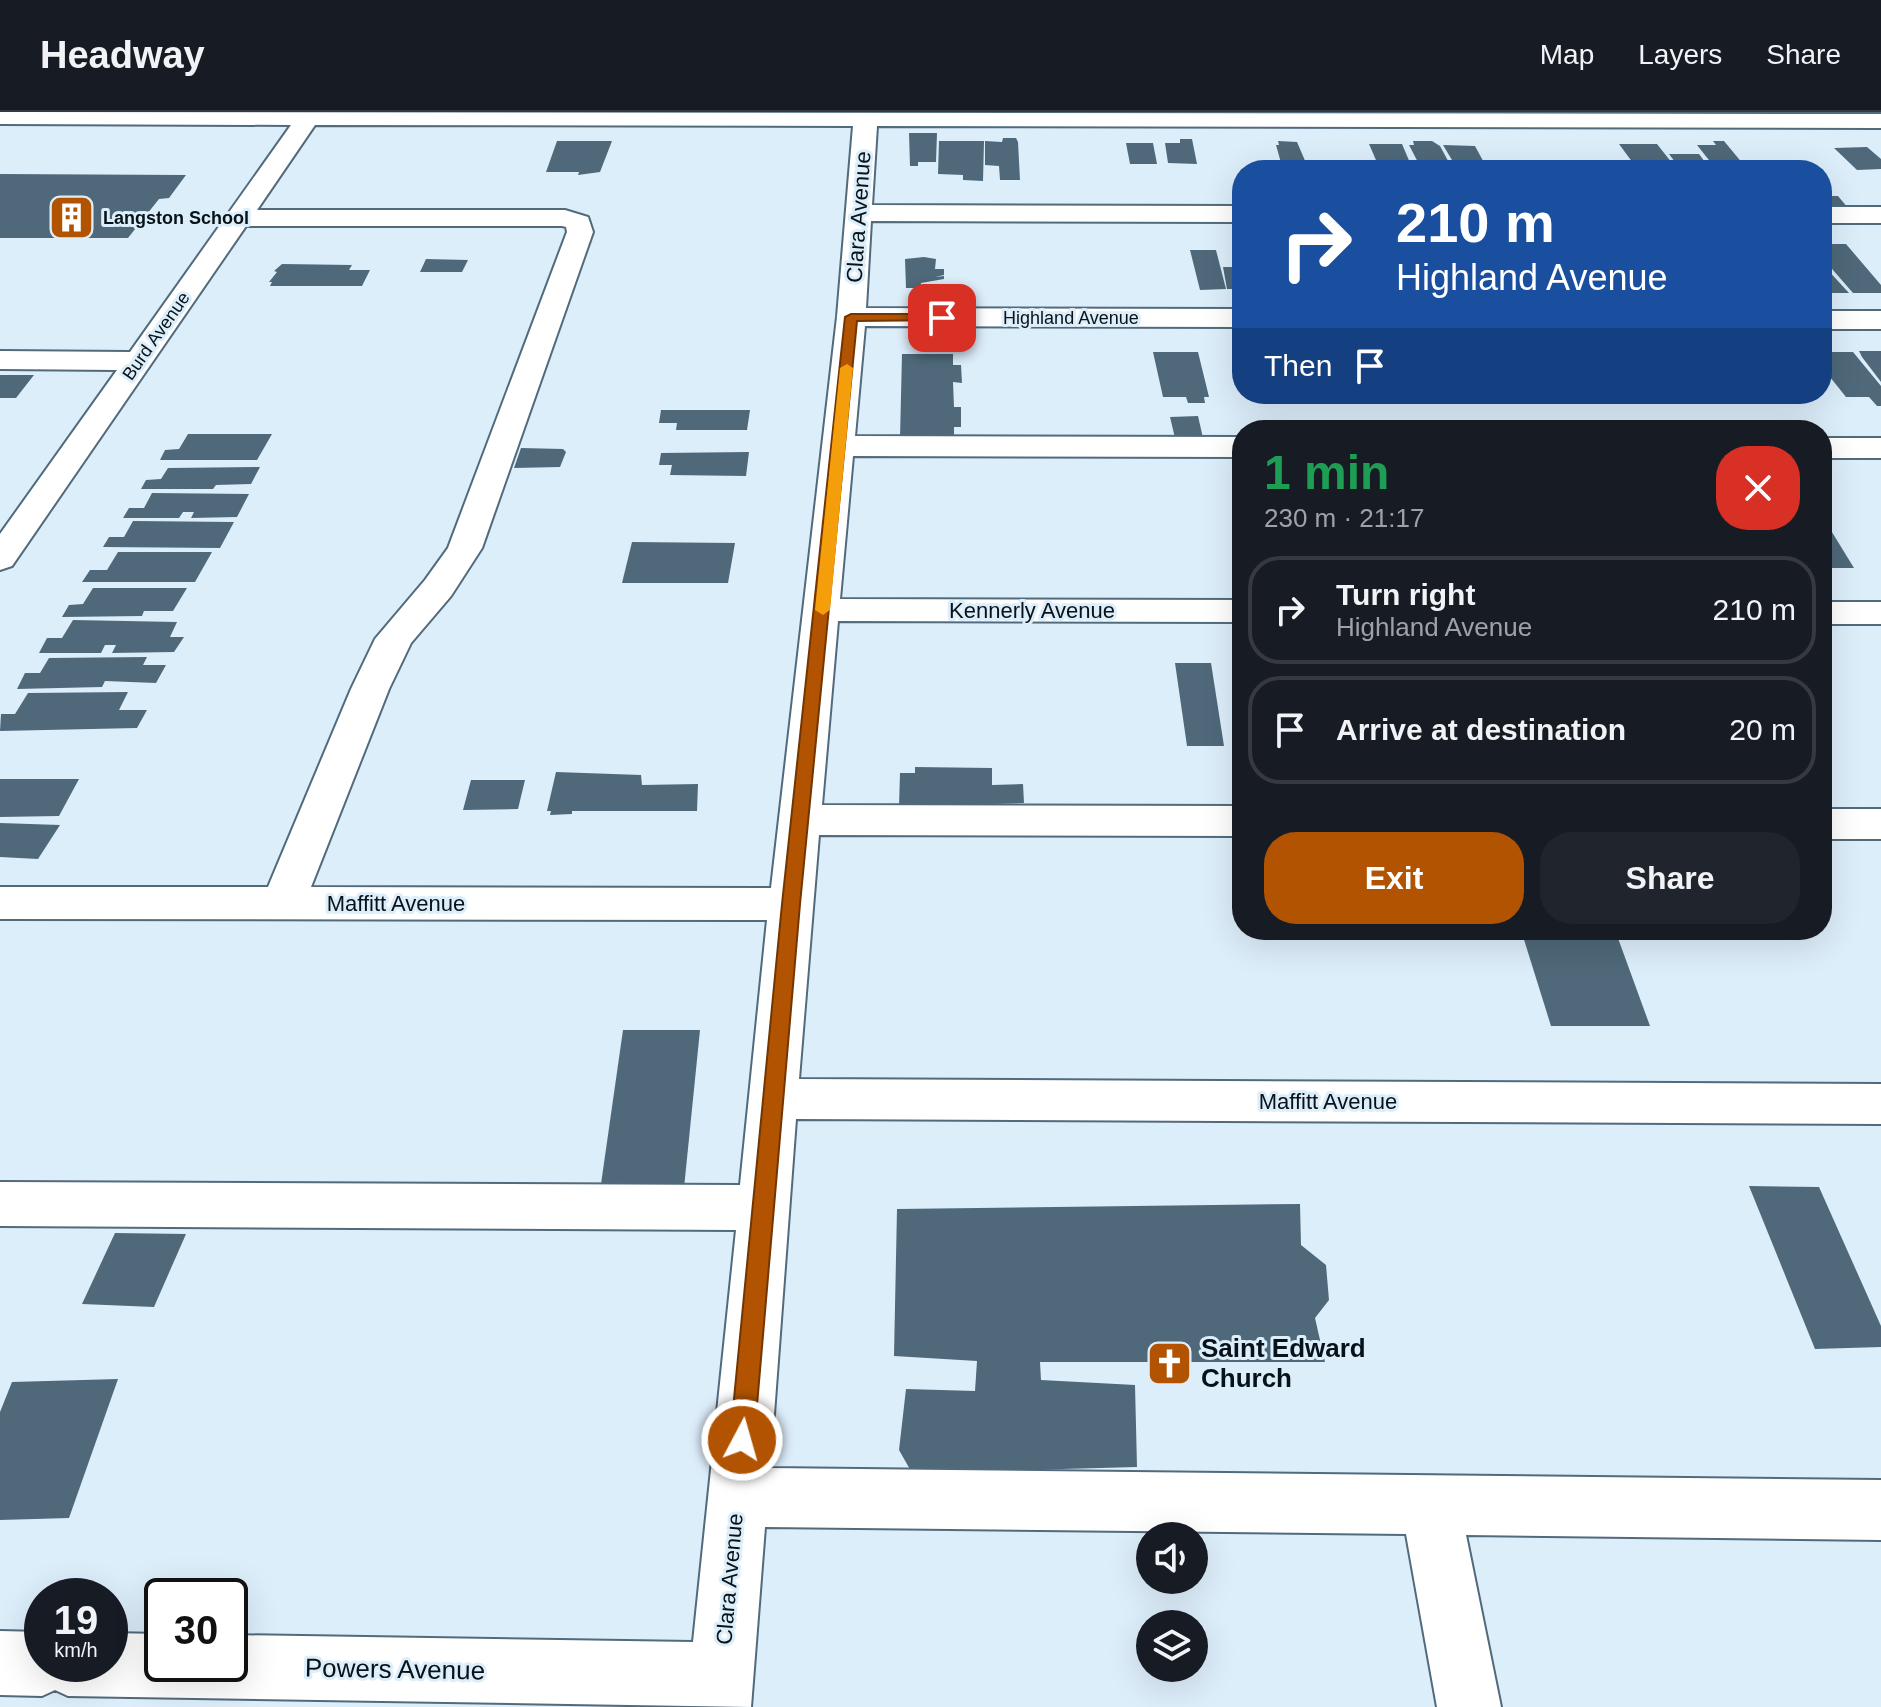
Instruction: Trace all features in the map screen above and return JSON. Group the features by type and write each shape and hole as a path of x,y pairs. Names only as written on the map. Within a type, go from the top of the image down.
{"street":[{"path":"0,117 865,114 1881,121"},
{"name":"Clara Avenue","path":"720,1690 791,904 851,317 865,114"},
{"name":"Burd Avenue","path":"0,559 310,115"},
{"path":"859,213 1232,214"},
{"path":"1832,215 1881,215"},
{"path":"238,218 565,218 579,223 580,232 465,548 438,588 394,639 370,689 283,903"},
{"name":"Highland Avenue","path":"851,317 1232,318"},
{"path":"1832,320 1881,320"},
{"path":"0,360 139,361"},
{"path":"839,446 1232,447"},
{"path":"1832,448 1881,448"},
{"name":"Kennerly Avenue","path":"823,610 1232,611"},
{"path":"1832,613 1881,613"},
{"path":"801,820 1232,821"},
{"path":"1832,824 1881,824"},
{"name":"Maffitt Avenue","path":"0,903 791,904"},
{"name":"Maffitt Avenue","path":"775,1099 1881,1104"},
{"path":"0,1204 764,1208"},
{"path":"736,1497 1881,1510"},
{"path":"1430,1505 1469,1707"},
{"path":"0,1663 24,1664"},
{"name":"Powers Avenue","path":"128,1666 720,1690"}],"building":[{"path":"909,133 937,133 936,162 918,162 918,166 910,166"},
{"path":"1003,138 1016,138 1018,142 1020,180 1000,180 999,166 985,165 985,141 1002,142"},
{"path":"1180,139 1192,139 1197,164 1168,163 1165,143 1180,143"},
{"path":"557,141 612,141 600,172 578,175 579,172 546,172"},
{"path":"939,141 984,141 983,181 963,180 963,175 938,174"},
{"path":"1278,141 1297,142 1305,160 1280,160 1276,145 1279,145"},
{"path":"1413,141 1432,141 1440,146 1448,160 1417,160 1409,145 1414,145"},
{"path":"1713,141 1724,141 1740,160 1709,160 1697,145 1716,145"},
{"path":"1126,143 1153,143 1157,164 1130,164"},
{"path":"1369,144 1402,144 1409,160 1376,160"},
{"path":"1619,144 1657,144 1670,160 1631,160"},
{"path":"1443,145 1475,146 1483,160 1452,160"},
{"path":"1867,147 1881,159 1881,169 1857,170 1834,148"},
{"path":"1669,154 1699,154 1704,160 1674,160"},
{"name":"Langston School","path":"0,174 186,175 169,198 159,199 128,238 0,238"},
{"path":"1832,196 1838,196 1848,208 1832,207"},
{"path":"1832,244 1846,244 1881,285 1881,293 1853,293 1832,269"},
{"path":"1190,250 1216,250 1226,289 1200,290"},
{"path":"426,259 468,260 462,272 420,272"},
{"path":"905,259 936,259 935,269 944,269 944,275 935,277 944,276 944,279 921,283 920,288 906,288"},
{"path":"282,264 352,265 349,270 370,270 362,286 270,286 272,282 269,282 277,272 274,271"},
{"path":"1223,267 1232,267 1232,289 1227,289"},
{"path":"1832,275 1849,293 1832,293"},
{"path":"1859,351 1881,351 1881,382 1862,357"},
{"path":"1153,352 1198,352 1209,397 1204,397 1205,403 1188,403 1186,397 1163,397"},
{"path":"1832,352 1853,352 1881,386 1881,406 1869,397 1846,397 1832,380"},
{"path":"902,354 953,354 953,365 961,365 962,383 953,382 954,407 961,407 961,427 954,427 954,437 900,438"},
{"path":"0,375 34,375 16,398 0,398"},
{"path":"661,410 750,410 747,430 676,430 677,423 659,423"},
{"path":"1198,416 1203,438 1175,438 1170,417"},
{"path":"188,434 272,434 257,460 160,460 165,450 179,449"},
{"path":"521,448 563,449 566,452 560,467 514,468"},
{"path":"749,452 746,476 670,475 672,465 659,465 661,453"},
{"path":"260,467 251,484 216,485 213,489 141,489 146,480 161,479 168,468"},
{"path":"152,493 249,494 237,517 191,518 194,512 183,512 179,518 123,518 129,508 144,508"},
{"path":"133,521 234,522 220,548 103,547 109,537 124,537"},
{"path":"1832,532 1854,568 1832,568"},
{"path":"632,542 735,543 728,583 622,583"},
{"path":"118,552 212,552 195,582 82,582 90,570 107,570"},
{"path":"93,588 187,588 173,611 144,611 142,616 62,617 69,605 83,604"},
{"path":"73,620 177,622 170,637 184,637 174,652 112,653 116,645 105,645 101,653 39,653 47,638 62,638"},
{"path":"147,657 143,665 166,665 156,683 105,681 102,687 17,689 25,673 40,673 49,658"},
{"path":"1175,663 1211,663 1224,746 1187,746"},
{"path":"128,692 119,710 147,710 137,728 0,731 1,714 15,714 28,693"},
{"path":"915,767 992,768 992,785 1023,784 1024,803 899,807 900,773 915,773"},
{"path":"556,772 641,775 642,785 698,784 697,811 572,811 572,814 550,815 551,811 547,811"},
{"path":"0,779 79,779 59,816 0,817"},
{"path":"471,780 525,780 518,809 463,810"},
{"path":"0,823 60,825 38,859 0,857"},
{"path":"1524,940 1619,940 1650,1026 1551,1026"},
{"path":"623,1030 700,1030 684,1188 600,1191"},
{"path":"1749,1186 1819,1187 1881,1326 1881,1347 1815,1349"},
{"path":"1300,1204 1301,1245 1326,1265 1329,1300 1315,1318 1325,1362 1040,1362 1041,1380 1135,1385 1137,1467 912,1473 899,1450 906,1389 975,1391 977,1361 894,1356 897,1209"},
{"path":"115,1233 186,1234 154,1307 82,1304"},
{"path":"118,1379 69,1518 0,1520 0,1412 12,1382"}],"slow traffic":[{"path":"823,610 847,368"}],"place":[{"name":"Langston School","path":"72,218"},
{"name":"Saint Edward Church","path":"1170,1363"}],"route":[{"path":"742,1440 791,904 851,317 942,318"}]}
